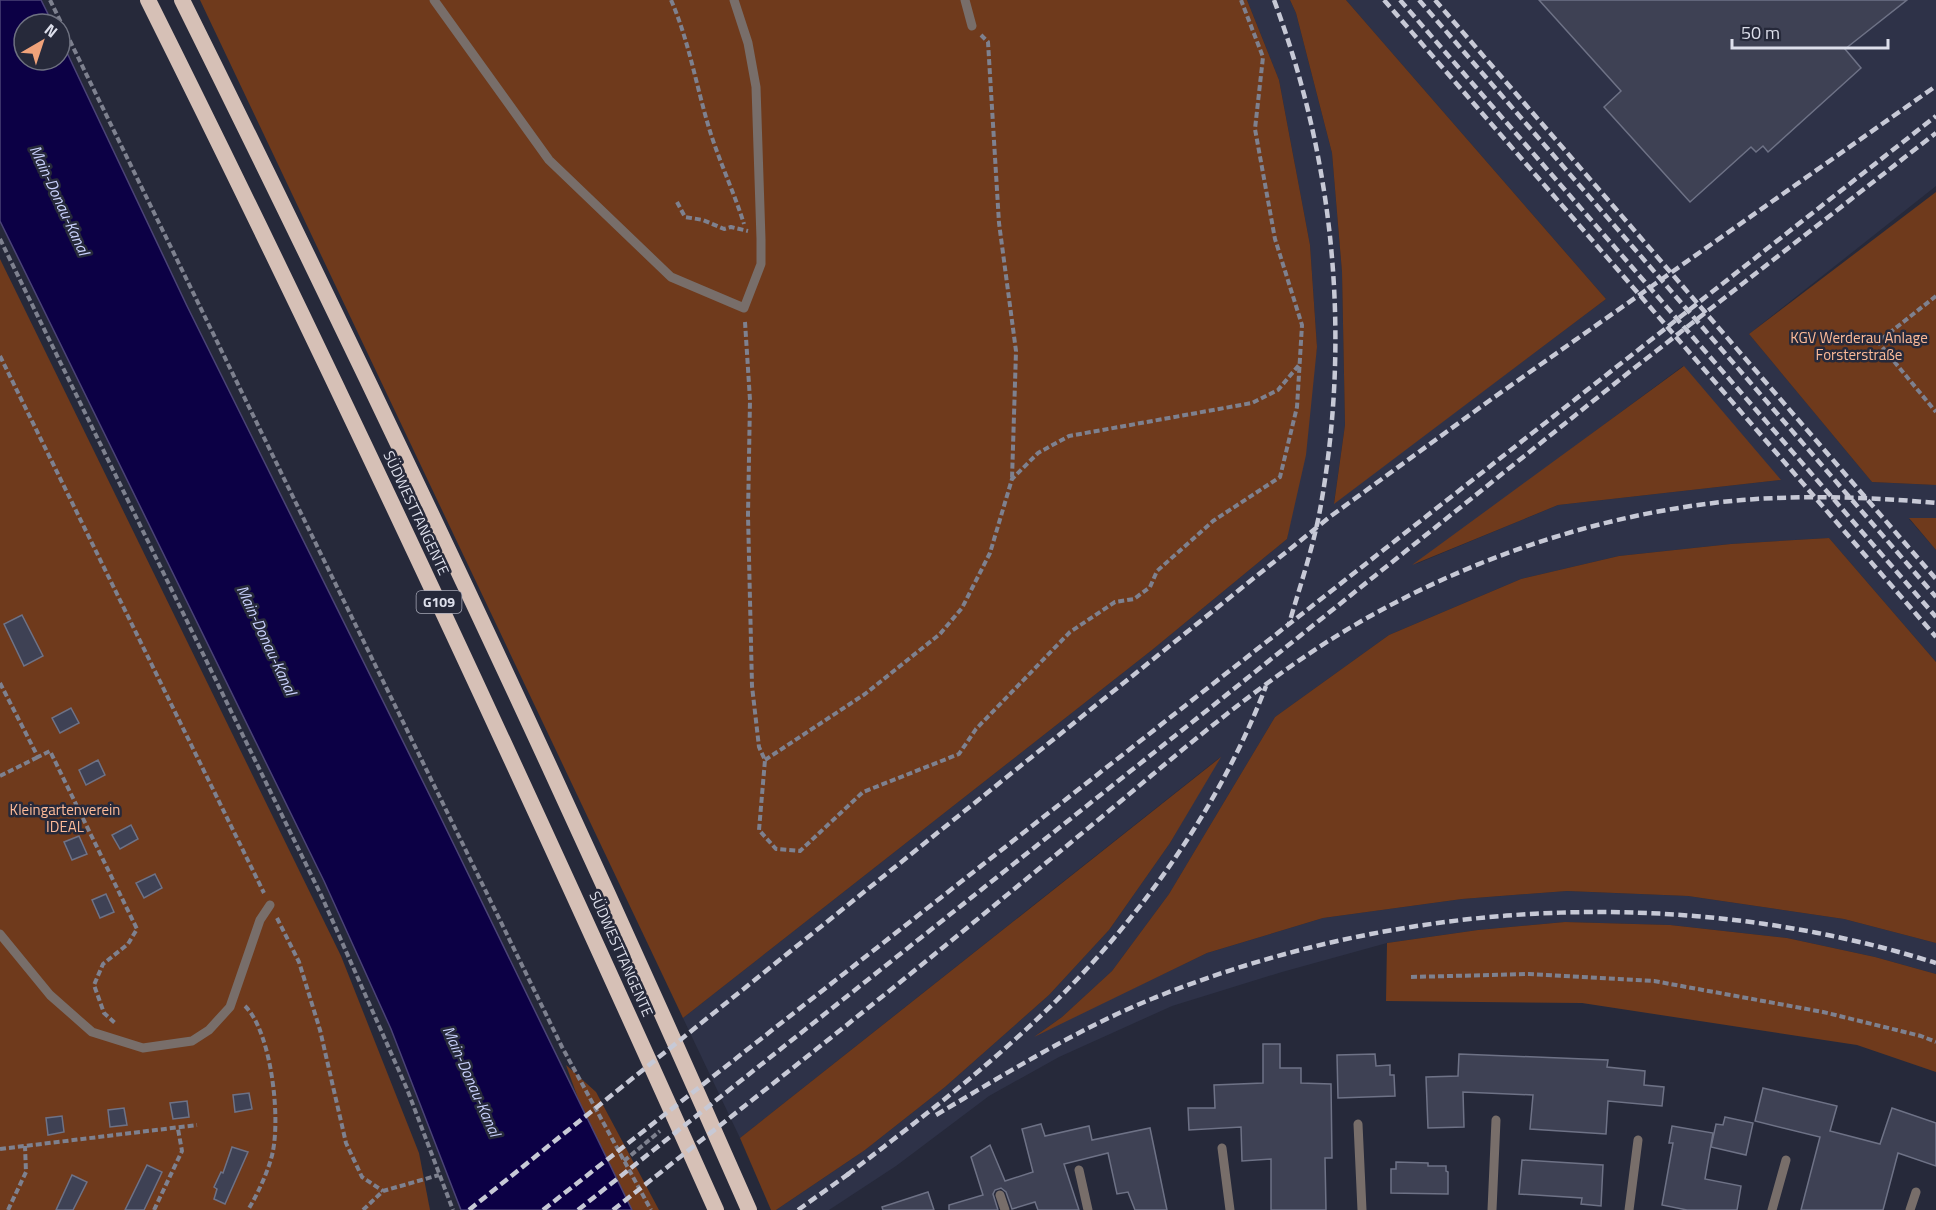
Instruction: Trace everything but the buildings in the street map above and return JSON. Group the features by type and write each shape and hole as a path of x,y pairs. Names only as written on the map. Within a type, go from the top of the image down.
{"highway":[{"name":"SÜDWESTTANGENTE","path":"148,0 313,337 460,648 627,1010 716,1210"},
{"name":"SÜDWESTTANGENTE","path":"182,0 480,617 749,1210"}],"lane":[{"path":"434,0 549,160 671,277 744,309 761,264 761,239 756,87 748,43 734,0"},
{"path":"965,0 972,26"},
{"path":"0,934 50,995 92,1032 143,1048 192,1041 209,1030 230,1007 260,920 270,905"},
{"path":"1492,1210 1496,1120"},
{"path":"1358,1124 1362,1210"},
{"path":"1629,1210 1638,1140"},
{"path":"1222,1148 1230,1210"},
{"path":"1772,1210 1786,1160"},
{"path":"1079,1170 1088,1210"},
{"path":"1910,1210 1916,1192"},
{"path":"1000,1195 1005,1210"}],"path":[{"path":"50,0 562,1047 651,1210"},
{"path":"670,0 682,26 723,171 746,230"},
{"path":"744,309 750,400 748,516 752,686 759,747 765,759 759,830 776,849 800,851 863,792 959,754 976,729 1070,632 1114,602 1134,599 1150,587 1157,571 1213,521 1280,477 1297,407 1302,325 1275,239 1255,129 1263,57 1241,0"},
{"path":"765,759 865,694 939,634 962,608 990,553 1012,479 1017,351 999,223 988,42 972,26"},
{"path":"677,202 685,216 703,220 724,230 731,227 746,230 761,239"},
{"path":"0,239 322,897 407,1089 453,1210"},
{"path":"1936,296 1878,342 1936,412"},
{"path":"0,356 299,962 320,1030 346,1143 362,1177 383,1191"},
{"path":"1012,479 1038,453 1069,436 1252,402 1278,390 1300,365"},
{"path":"0,683 38,757"},
{"path":"0,776 50,751 137,929 128,944 102,964 94,985 104,1013 120,1027"},
{"path":"1411,977 1529,974 1654,981 1823,1012 1921,1036 1936,1042"},
{"path":"234,996 252,1013 269,1055 274,1097 275,1131 272,1158 248,1210"},
{"path":"624,1161 675,1119"},
{"path":"0,1149 197,1125"},
{"path":"154,1210 182,1151 178,1129"},
{"path":"8,1210 26,1172 25,1146"},
{"path":"363,1210 383,1191 439,1175"}],"shaded area":[{"path":"1247,0 1290,0 1296,13 1332,153 1342,272 1345,425 1334,503 1606,299 1346,0 1936,0 1936,186 1749,334 1872,482 1936,485 1936,518 1909,519 1936,550 1936,662 1829,538 1731,544 1619,556 1521,579 1389,635 1275,717 1169,894 1112,971 1062,1017 1038,1034 1207,953 1323,918 1462,899 1567,891 1688,896 1844,919 1936,943 1936,974 1875,957 1787,938 1670,925 1565,922 1478,930 1387,943 1172,1006 1059,1057 989,1096 896,1166 829,1210 776,1210 865,1150 945,1087 1049,995 1109,930 1170,843 1219,758 740,1138 683,1018 1152,650 1287,539 1317,347 1310,245 1279,80","holes":["1683,366 1780,480 1558,505 1416,564"]}],"green space":[{"path":"200,0 1247,0 1279,80 1310,245 1317,347 1306,455 1287,539 1152,650 683,1018"},
{"path":"1290,0 1346,0 1606,299 1334,504 1345,425 1342,272 1332,153 1296,13"},
{"name":"KGV Werderau Anlage Forsterstraße","path":"1936,192 1936,485 1872,482 1749,334"},
{"name":"Kleingartenverein IDEAL","path":"0,259 341,956 419,1153 430,1210 0,1210"},
{"path":"1684,366 1781,480 1558,505 1412,565"},
{"path":"1909,518 1936,518 1936,550"},
{"path":"1829,538 1936,662 1936,943 1844,919 1688,896 1567,891 1462,899 1323,918 1207,953 1034,1037 1062,1017 1112,971 1169,894 1275,717 1389,635 1521,579 1619,556 1731,544"},
{"path":"1221,757 1170,843 1109,930 1049,995 945,1087 865,1150 776,1210 771,1210 740,1138"},
{"path":"1565,922 1670,925 1787,938 1875,957 1936,974 1936,1072 1857,1045 1582,1003 1386,1001 1387,943 1478,930"},
{"path":"566,1065 596,1092 659,1210 632,1210 579,1101"}],"water":[{"name":"Main-Donau-Kanal","path":"0,0 41,0 47,12 12,12 12,72 72,72 72,63 187,306 632,1210 461,1210 391,1029 324,881 0,221"}],"railway":[{"path":"1274,0 1295,62 1324,188 1332,252 1335,316 1334,381 1329,446 1320,510 1289,624"},
{"path":"1384,0 1936,637"},
{"path":"1400,0 1936,617"},
{"path":"1419,0 1936,597"},
{"path":"1435,0 1936,579"},
{"path":"469,1210 1331,516 1493,398 1936,86"},
{"path":"543,1210 1936,116"},
{"path":"578,1210 1628,373 1936,133"},
{"path":"613,1210 906,978 1234,709 1297,662 1367,618 1468,568 1576,531 1631,517 1686,507 1766,498 1839,497 1936,503"},
{"path":"847,1175 928,1113 1031,1025 1089,967 1120,931 1178,854 1203,814 1248,730 1266,686"},
{"path":"936,1115 1097,1023 1154,998 1248,965 1344,940 1443,922 1542,913 1642,913 1741,921 1840,937 1936,963"},
{"path":"798,1210 854,1170"}]}
